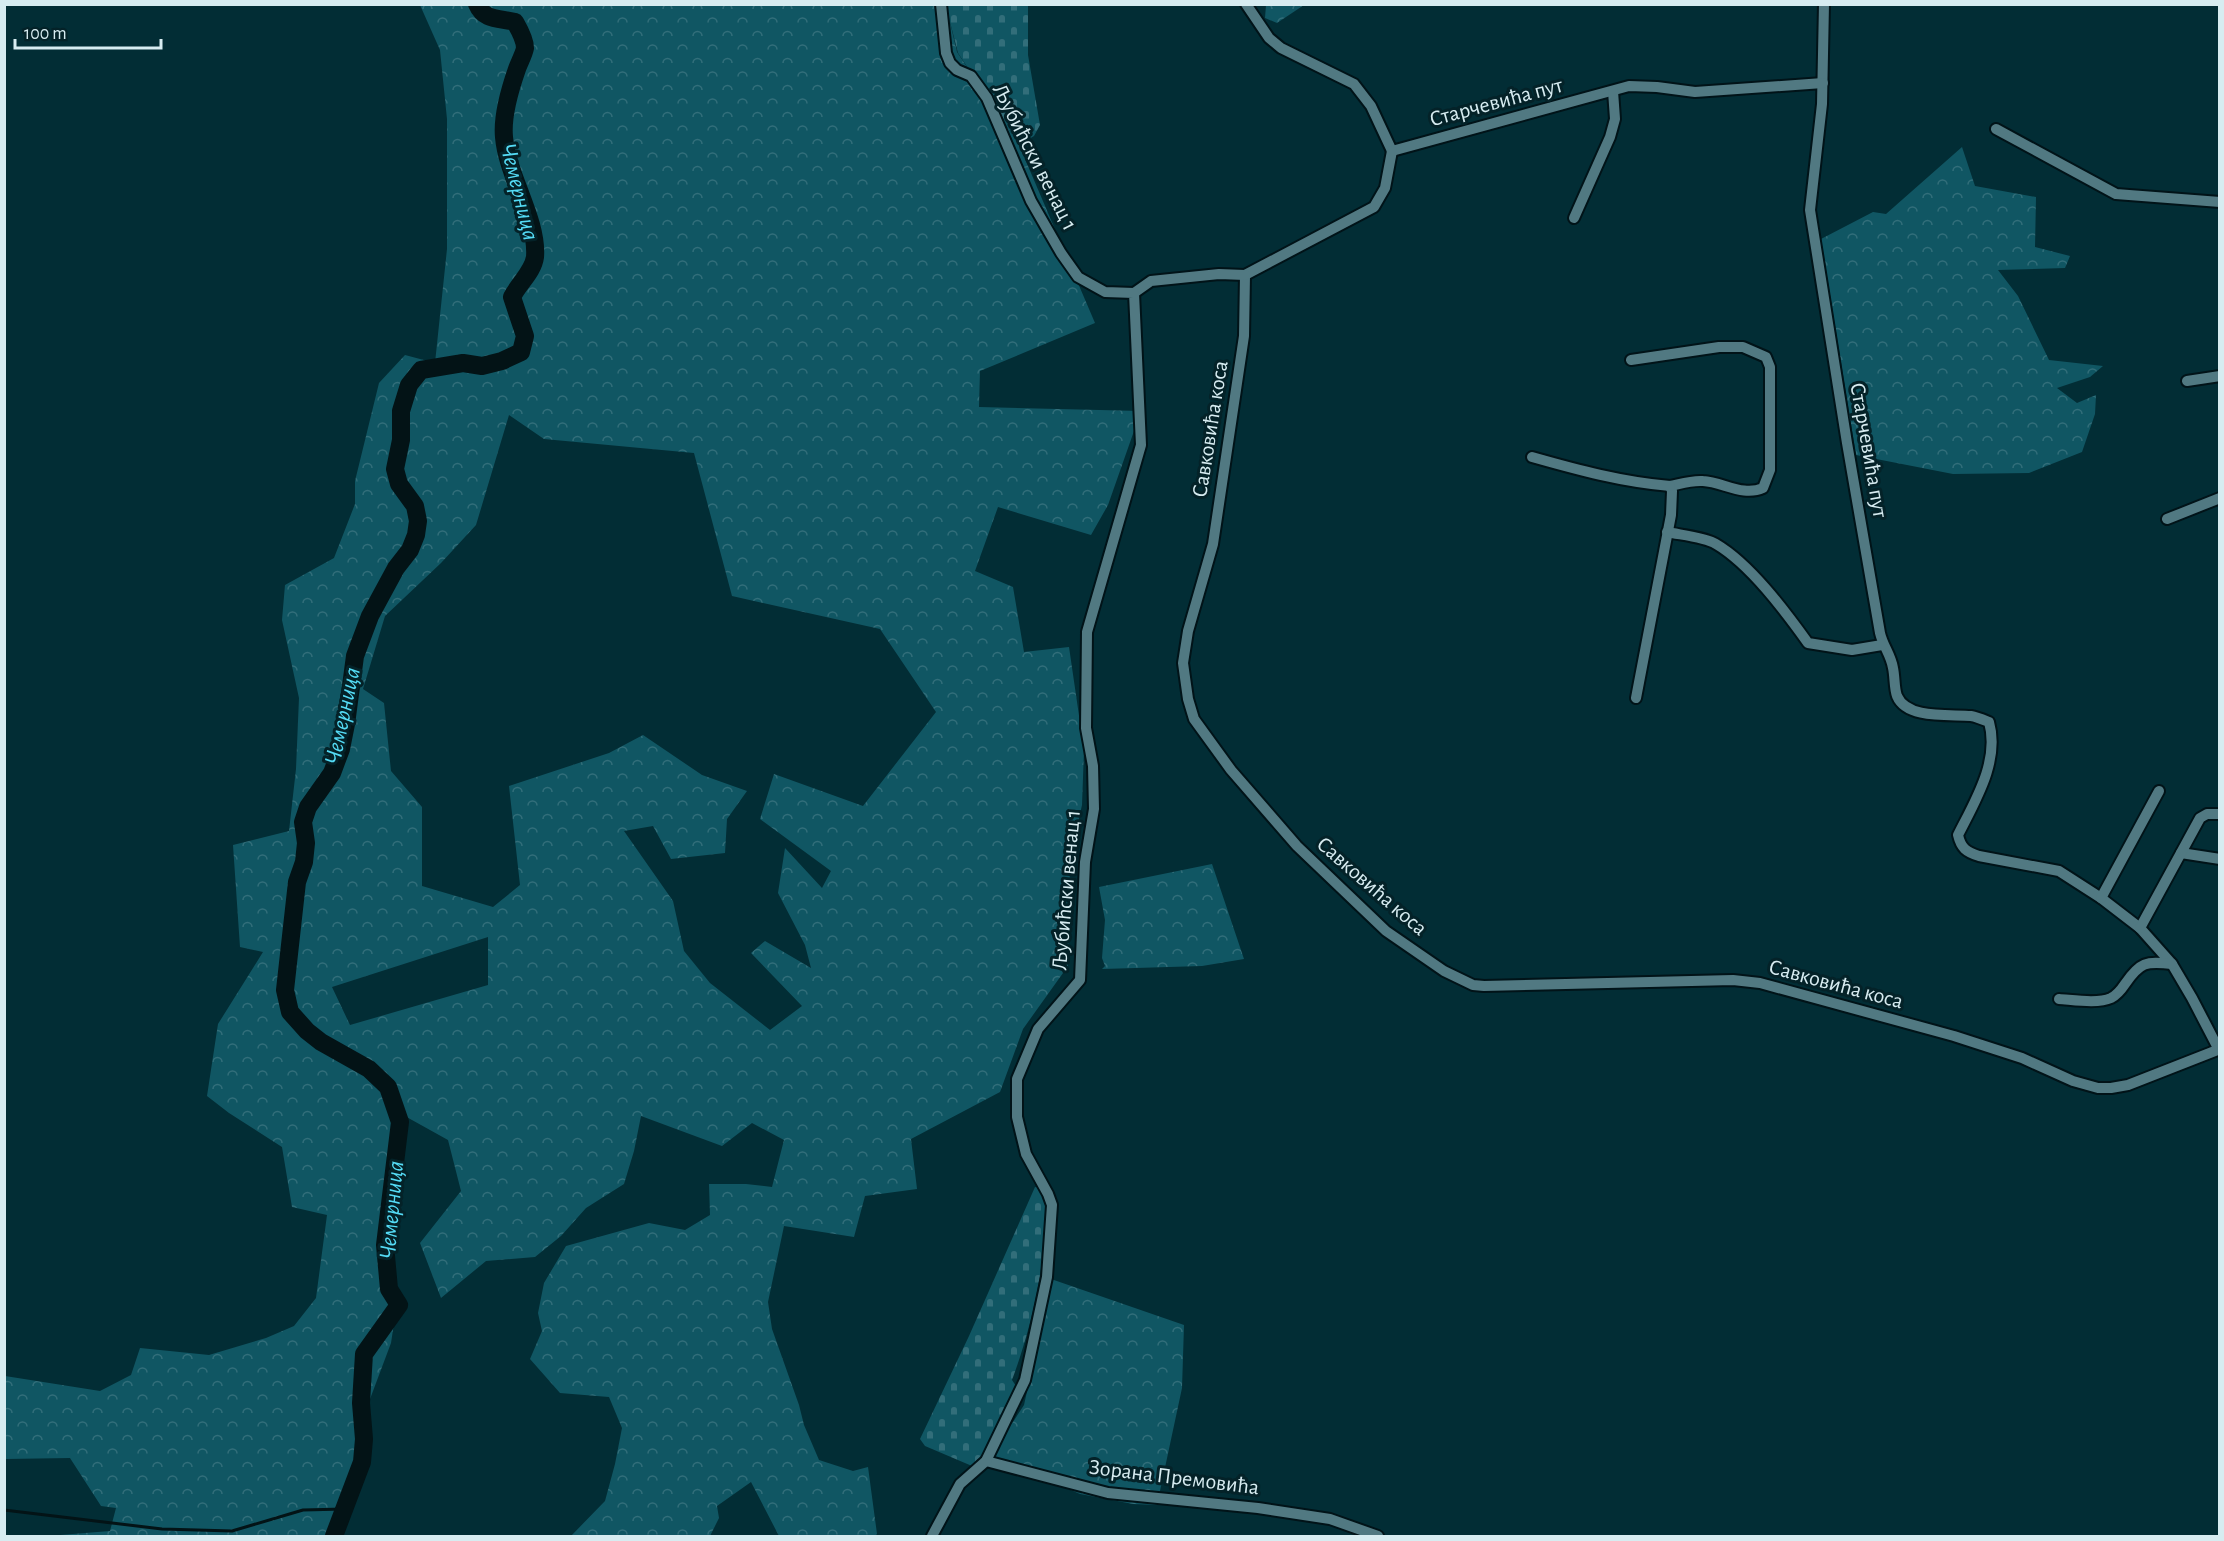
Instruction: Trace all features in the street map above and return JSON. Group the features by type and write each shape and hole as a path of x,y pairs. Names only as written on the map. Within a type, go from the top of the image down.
{"street":[{"name":"Љубићски венац 1","path":"941,4 946,53 950,63 957,70 970,76 987,98 1031,201 1061,253 1078,277 1106,292 1134,293 1141,445 1087,632 1086,728 1093,766 1094,809 1085,862 1080,980 1038,1029 1017,1079 1017,1117 1026,1154 1052,1205 1047,1277 1025,1380 986,1461"},
{"path":"1134,293 1151,281 1219,274 1245,275 1374,207 1385,188 1392,151 1371,106 1354,84 1281,48 1269,38 1246,4"},
{"name":"Старчевића пут","path":"1824,4 1823,83 1810,210 1882,645 1893,666 1897,697 1905,706 1918,712 1952,717 1973,716 1989,722 1993,749 1981,786 1958,835 1961,846 1970,853 2060,871 2101,898 2140,928 2172,964 2219,1049"},
{"name":"Старчевића пут","path":"1392,151 1629,86 1695,92 1823,83"},
{"path":"1574,218 1610,137 1615,119 1613,91"},
{"path":"1996,129 2116,194 2220,202"},
{"name":"Савковића коса","path":"1245,275 1244,336 1213,544 1188,631 1183,663 1188,699 1194,719 1239,778 1296,846 1386,931 1444,971 1473,985 1733,980 1760,983 1954,1036 2022,1058 2073,1081 2098,1088 2128,1085 2219,1049"},
{"path":"1532,457 1636,483 1670,486 1704,481 1748,492 1763,488 1770,470 1770,367 1766,357 1743,347 1719,347 1631,360"},
{"path":"2187,381 2220,375"},
{"path":"1636,698 1671,515 1672,491 1670,486"},
{"path":"2167,519 2220,498"},
{"path":"1667,531 1715,543 1750,572 1783,609 1808,643 1852,650 1882,645"},
{"path":"2101,898 2158,791"},
{"path":"2140,928 2200,818 2211,813 2220,814"},
{"path":"2181,853 2220,859"},
{"path":"2059,999 2105,1000 2114,997 2138,967 2145,963 2151,961 2172,964"},
{"path":"932,1536 960,1484 986,1461"},
{"name":"Зорана Премовића","path":"986,1461 1108,1493 1258,1508 1330,1519 1378,1536"}],"green space":[{"path":"1266,4 1304,5 1277,23 1265,18"},
{"path":"420,5 949,5 949,18 957,52 1019,145 1095,323 980,371 979,407 1141,411 1108,505 1091,535 998,507 975,571 1013,587 1024,652 1069,647 1084,750 1082,805 1070,858 1068,966 1023,1029 1000,1092 911,1139 917,1189 865,1196 854,1237 784,1226 768,1302 772,1329 804,1425 819,1460 853,1471 868,1467 877,1534 875,1536 779,1536 751,1482 717,1506 719,1518 710,1536 571,1536 605,1501 622,1428 609,1397 560,1393 530,1359 542,1331 538,1313 544,1283 566,1246 649,1223 685,1230 710,1215 709,1184 772,1187 784,1140 752,1123 722,1146 641,1116 624,1184 586,1208 561,1236 535,1257 486,1261 441,1298 420,1243 461,1191 448,1140 403,1115 401,1167 389,1260 396,1310 391,1343 361,1423 359,1469 328,1536 48,1536 110,1531 116,1508 101,1506 70,1458 5,1459 5,1376 100,1391 131,1375 140,1348 209,1355 266,1338 294,1326 316,1298 327,1215 292,1207 282,1147 207,1096 218,1024 263,952 240,947 233,845 289,831 296,769 299,698 282,620 285,585 334,558 355,504 355,481 379,383 405,355 435,363 447,249 447,119 440,50","holes":["509,415 544,439 694,453 732,596 880,629 936,712 863,806 774,774 760,819 831,871 822,888 785,848 778,893 805,945 811,968 765,941 751,953 802,1006 770,1030 710,983 684,951 673,901 624,831 653,826 671,859 725,853 727,819 747,791 702,775 643,735 609,753 509,786 520,885 493,907 422,886 422,807 391,771 384,703 363,689 385,616 441,563 476,525","488,937 488,985 350,1025 332,987"]},
{"path":"949,5 1028,5 1028,55 1040,125 1034,136 1019,145 958,53 949,18"},
{"path":"1962,147 1975,186 2036,197 2035,247 2070,256 2065,268 1998,270 2018,296 2049,360 2103,366 2090,377 2057,388 2077,403 2096,395 2095,414 2082,452 2029,473 1953,474 1856,455 1821,239 1873,212 1886,214"},
{"path":"1212,864 1244,959 1202,966 1102,969 1105,966 1102,958 1105,920 1099,887"},
{"path":"1035,1187 1041,1188 1050,1205 1035,1302 1012,1380 1016,1386 992,1442 972,1466 925,1446 920,1439 969,1336"},
{"path":"1051,1279 1184,1325 1182,1388 1157,1505 1133,1504 1080,1494 1038,1476 976,1458 1013,1422 1024,1405"}],"waterway":[{"name":"Чемерница","path":"334,1536 362,1462 364,1439 361,1403 364,1354 399,1305 389,1289 385,1245 400,1122 388,1087 369,1069 321,1042 307,1031 290,1012 285,990 297,882 304,862 306,843 303,822 308,807 332,773 341,749 355,656 370,616 396,568 410,550 416,535 418,521 415,506 399,484 395,469 401,440 401,411 409,385 421,370 463,363 482,366 502,361 521,352 525,336 512,297 534,262 535,243 506,152 504,137 505,112 509,94 525,45 515,22 488,16 477,4"},
{"path":"4,1510 162,1529 232,1531 303,1510 344,1509"}]}
